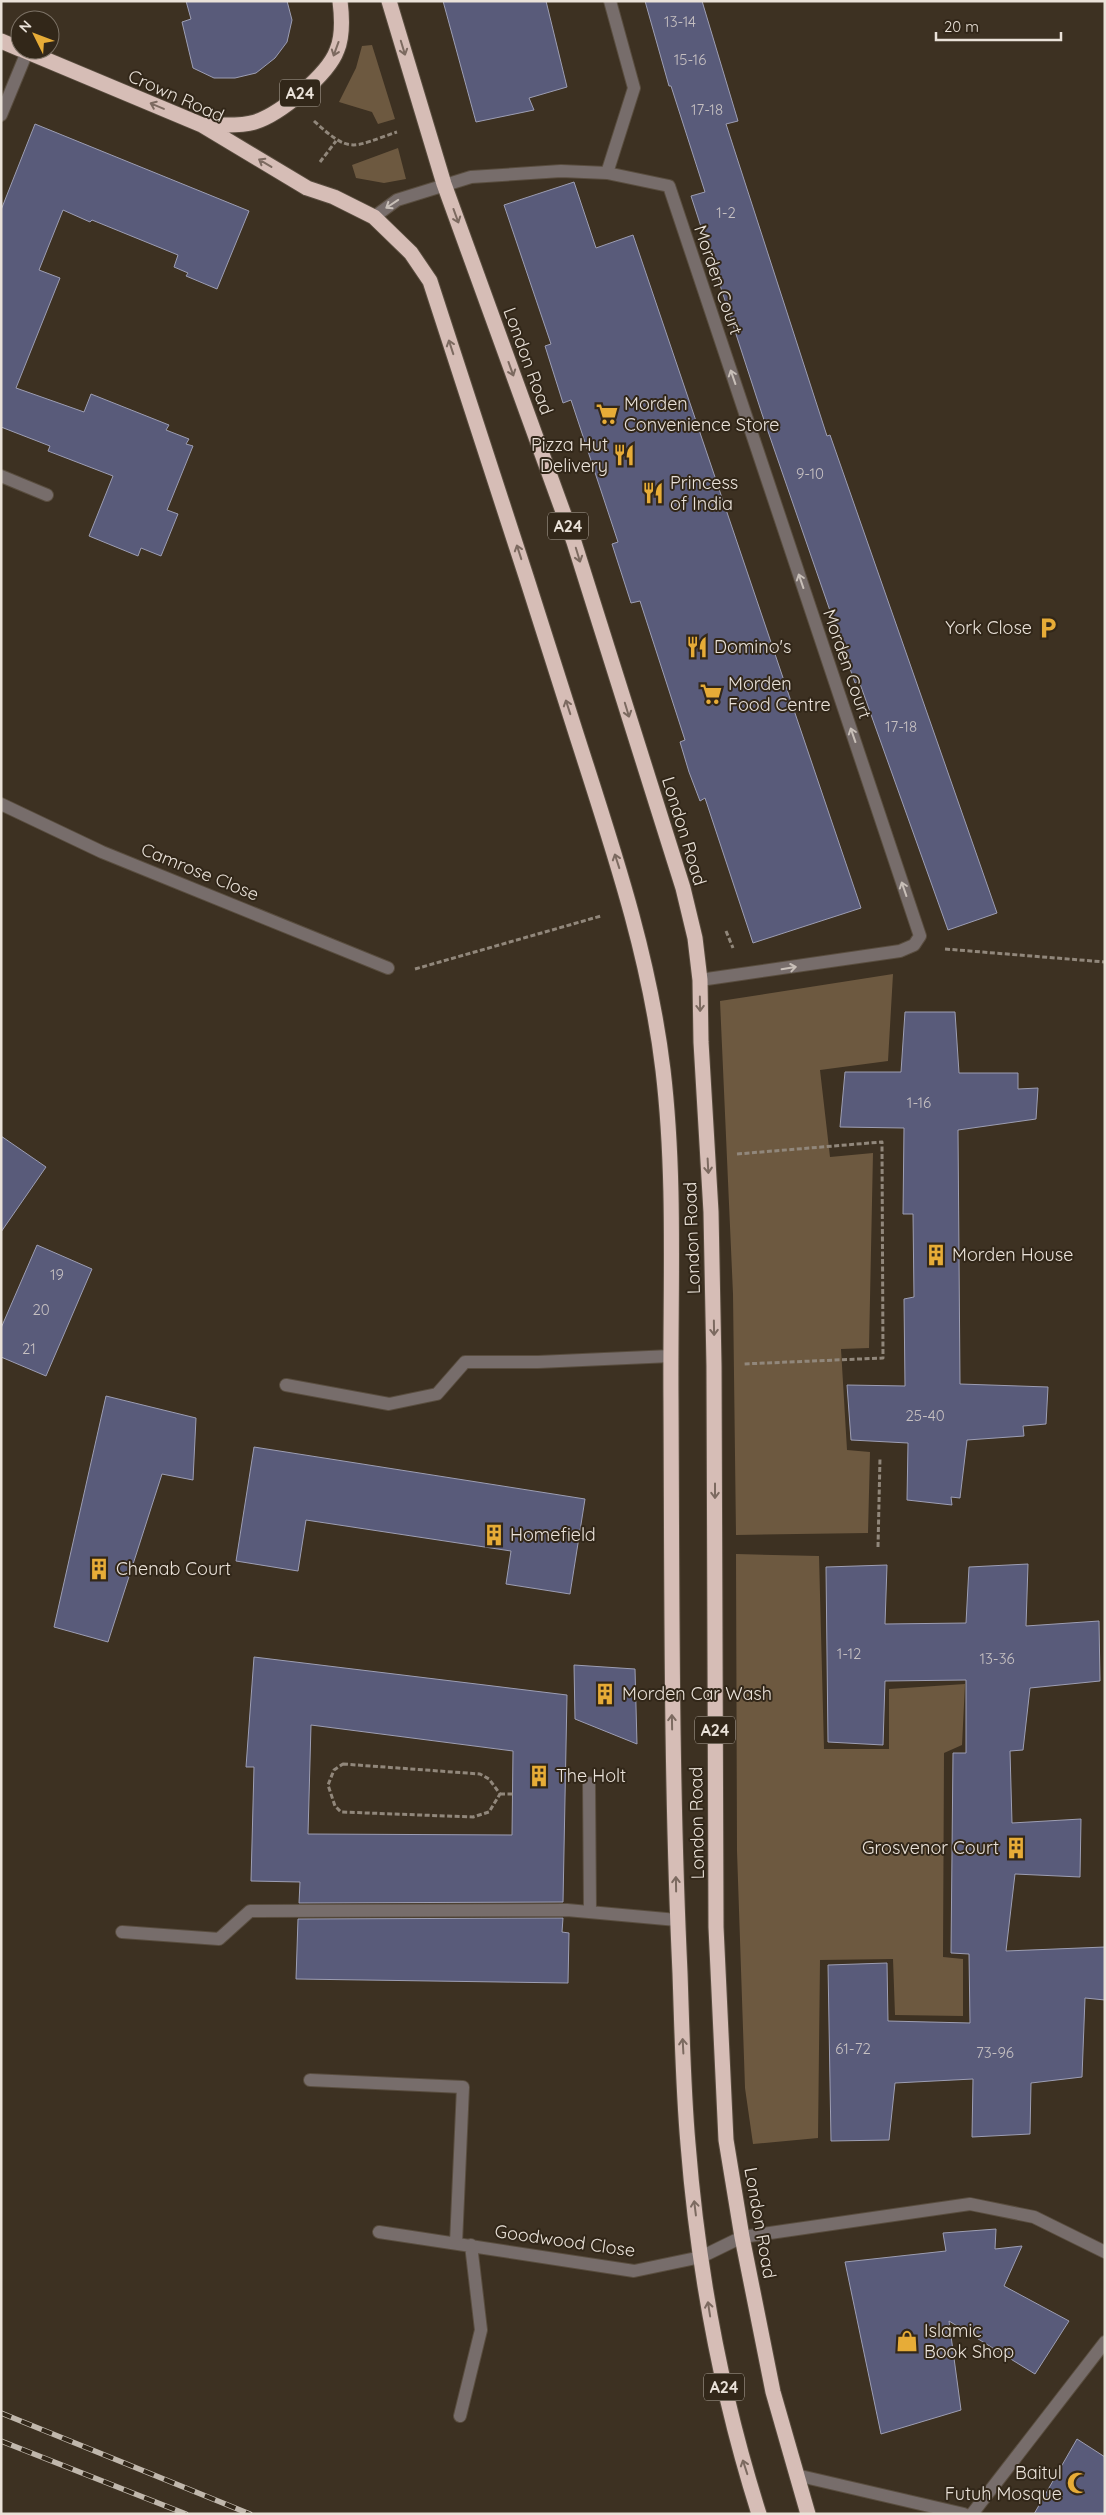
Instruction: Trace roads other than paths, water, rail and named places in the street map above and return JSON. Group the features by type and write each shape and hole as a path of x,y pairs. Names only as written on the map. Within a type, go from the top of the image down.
{"highway":[{"name":"A24","path":"202,125 254,122 292,102 320,74 337,51 342,18 340,1"},
{"name":"London Road","path":"389,1 444,184 574,542 683,888 695,938 700,980 701,1042 708,1156 714,1366 717,1937 726,2140 742,2237 773,2392 808,2514"},
{"name":"Crown Road","path":"47,60 202,125 307,188"},
{"name":"London Road","path":"307,188 334,197 374,217 411,253 430,281 522,561 631,908 663,1069 672,1232 670,1649 677,1920 688,2144 701,2257 717,2354 740,2454 759,2514"}],"street":[{"path":"374,217 396,200 444,184 480,176 562,171 607,173 634,88 610,1"},
{"path":"1,115 20,60"},
{"name":"Morden Court","path":"607,173 668,186 920,936 914,945 900,951 700,980"},
{"path":"1,476 47,495"},
{"name":"Camrose Close","path":"1,804 102,852 388,968"},
{"path":"286,1385 389,1404 437,1394 465,1362 538,1362 670,1356"},
{"path":"589,1783 590,1912"},
{"path":"122,1932 219,1939 250,1911 568,1910 677,1920"},
{"path":"310,2080 463,2087 456,2243"},
{"name":"Goodwood Close","path":"379,2232 634,2271 701,2257 742,2237 970,2204 1034,2217 1105,2252"},
{"path":"460,2416 481,2330 471,2245"},
{"path":"972,2514 1105,2342"},
{"path":"796,2475 964,2514"}],"railway":[{"path":"1,2413 250,2514"},
{"path":"1,2441 186,2514"}],"place":[{"name":"Morden Convenience Store","path":"607,414"},
{"name":"Pizza Hut Delivery","path":"624,455"},
{"name":"Princess of India","path":"653,493"},
{"name":"York Close","path":"1048,628"},
{"name":"Domino's","path":"697,647"},
{"name":"Morden Food Centre","path":"711,694"},
{"name":"Morden House","path":"936,1255"},
{"name":"Homefield","path":"494,1535"},
{"name":"Chenab Court","path":"99,1569"},
{"name":"Morden Car Wash","path":"605,1694"},
{"name":"The Holt","path":"539,1776"},
{"name":"Grosvenor Court","path":"1016,1848"},
{"name":"Islamic Book Shop","path":"907,2341"},
{"name":"Baitul Futuh Mosque","path":"1078,2483"}]}
